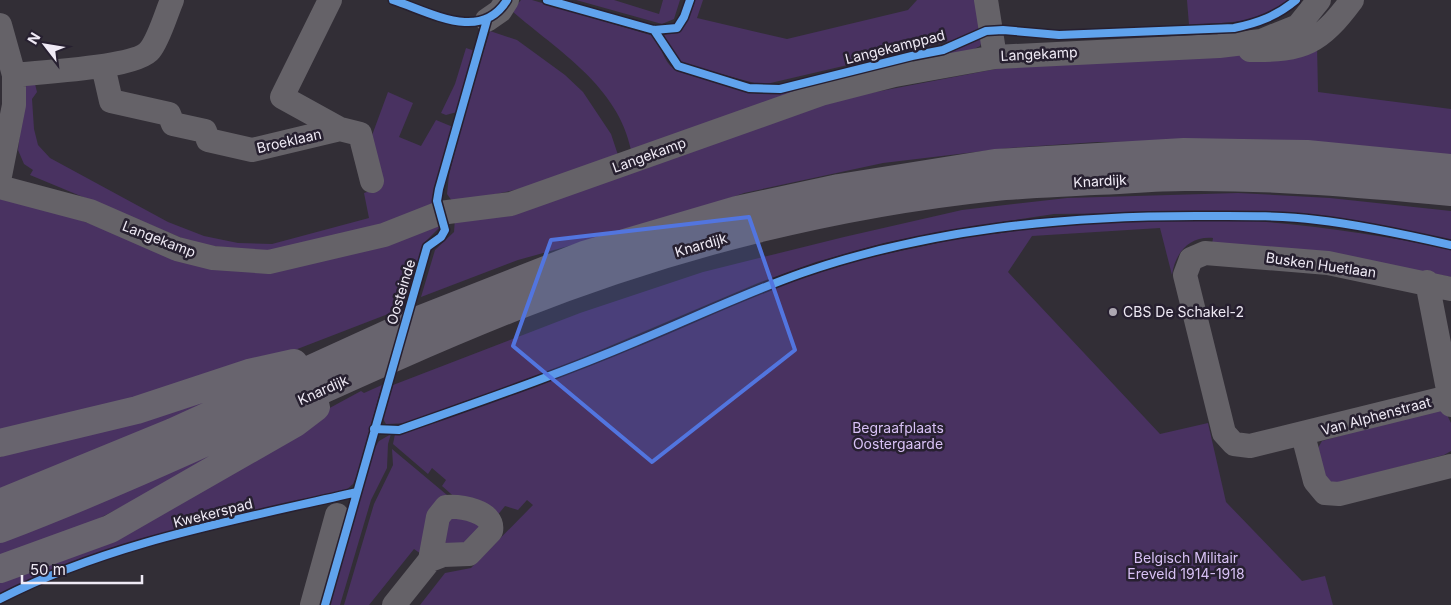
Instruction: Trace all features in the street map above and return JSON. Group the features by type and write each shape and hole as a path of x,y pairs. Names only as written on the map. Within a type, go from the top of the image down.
{"main road":[{"name":"Knardijk","path":"0,503 173,432 354,362 584,255 737,210 839,188 995,163 1184,152 1307,154 1451,168"},
{"name":"Knardijk","path":"401,341 517,306 656,258 740,234 875,205 996,187 1183,176 1304,180 1451,192"},
{"name":"Knardijk","path":"0,528 176,457 354,362"},
{"path":"0,443 137,410 249,374 354,362"},
{"path":"0,569 110,529 295,422 354,362"}],"street":[{"path":"14,75 103,66 139,58 150,51 172,0"},
{"name":"Broeklaan","path":"330,0 282,96 340,129 360,134 372,181"},
{"path":"487,20 500,11 507,0"},
{"path":"986,0 995,57"},
{"name":"Langekamp","path":"0,172 43,185 90,211 177,249 213,258 269,262 384,235 440,213 511,204 821,94 895,75 995,57 1219,46 1261,41 1298,26 1319,0"},
{"name":"Langekamp","path":"1219,46 1251,50 1286,50 1307,43 1332,26 1352,0"},
{"path":"0,25 14,75 14,105 0,176"},
{"name":"Broeklaan","path":"103,66 111,101 169,114 173,124 205,131 208,140 252,150 340,129"},
{"name":"Langekamp","path":"0,187 90,211"},
{"name":"Busken Huetlaan","path":"1191,259 1205,253 1328,263 1426,282 1451,289"},
{"name":"Van Alphenstraat","path":"1191,259 1185,275 1224,433 1234,444 1250,446 1450,401"},
{"path":"1426,282 1450,401"},
{"name":"Van Alphenstraat","path":"1303,435 1315,481 1325,493 1338,494 1451,466"},
{"path":"312,605 337,515"},
{"path":"394,605 430,560"}],"highlighted area":[{"path":"749,217 795,350 652,462 513,346 551,240"}],"green space":[{"path":"521,0 532,0 654,36 667,62 674,69 758,94 780,92 946,52 981,37 982,41 980,46 974,49 631,150 624,127 600,88 566,56 512,11"},
{"path":"576,0 614,0 659,14 663,0 680,0 674,19 662,24"},
{"path":"694,0 703,0 697,18 787,39 908,10 917,0 980,0 984,27 959,39 762,85 683,64 670,48 664,35 677,30 685,23"},
{"path":"1187,0 1289,0 1280,8 1257,18 1243,21 1189,25"},
{"path":"490,31 517,40 565,75 583,92 611,134 618,155 537,184 496,194 452,201 447,194 449,175 469,96"},
{"path":"1317,45 1318,92 1451,109 1451,156 1246,141 1097,142 1009,148 883,163 744,193 681,215 518,260 421,297 435,250 454,232 455,218 795,111 865,94 1001,68"},
{"path":"466,48 475,51 457,112 446,115 441,113 455,84"},
{"path":"35,84 37,92 32,99 34,129 38,145 50,158 168,222 204,236 238,243 272,244 369,218 364,193 382,187 371,138 388,92 413,103 399,137 421,146 436,120 453,127 433,192 434,205 382,227 271,253 196,244 30,175 33,170 24,164 18,150 25,88 27,85"},
{"path":"0,192 199,262 439,223 440,227 424,243 411,287 401,309 220,379 0,430"},
{"path":"1238,193 1330,198 1451,211 1451,241 1380,225 1311,216 1222,212 1054,214 944,231 884,243 816,262 758,283 530,380 462,402 412,423 386,424 383,419 393,385 580,313 703,272 962,210 1067,198"},
{"name":"Begraafplaats Oostergaarde","path":"1177,217 1281,223 1383,237 1451,249 1451,277 1328,253 1212,244 1213,238 1204,238 1190,243 1180,253 1172,275 1160,228 1032,236 1008,272 1160,434 1208,423 1226,502 1302,581 1325,576 1333,605 420,605 445,573 471,568 533,505 527,500 518,510 505,506 496,517 459,501 442,486 446,480 432,468 428,474 393,444 395,434 415,429 558,377 705,313 778,285 867,258 994,231 995,234 1056,224"},
{"path":"344,345 0,491 0,457"},
{"path":"382,385 357,475 353,484 345,491 147,539 68,565 0,595 0,583 31,570 361,391 364,393"},
{"path":"1443,407 1451,423 1451,451 1444,455 1335,484 1323,479 1318,448 1322,441"},
{"path":"288,412 168,483 96,520 0,565 0,541"},
{"path":"391,434 388,444 387,468 371,500 340,605 330,605 373,451 379,441"},
{"path":"392,449 453,500 424,556 414,549 369,605 344,605 374,504 393,465"},
{"path":"444,517 479,520 482,534 449,550 440,539"}],"cycle path":[{"path":"393,0 438,17 469,22 483,20 496,13 507,0"},
{"path":"547,0 654,30 677,28 684,17 690,0"},
{"name":"Langekamppad","path":"654,30 678,66 749,88 780,89 943,50 986,31 1003,30 1059,35 1234,28 1267,18 1296,0"},
{"name":"Oosteinde","path":"325,605 427,247 441,237 445,230 437,201 439,189 487,20"},
{"path":"374,429 399,430 517,388 606,354 802,273 850,258 947,236 1046,222 1146,217 1256,216 1302,218 1334,222 1451,245"},
{"name":"Kwekerspad","path":"0,599 42,579 130,547 220,523 357,492"}],"place":[{"name":"CBS De Schakel-2","path":"1113,312"}],"park label":[{"name":"Belgisch Militair Ereveld 1914-1918","path":"1186,566"}]}
